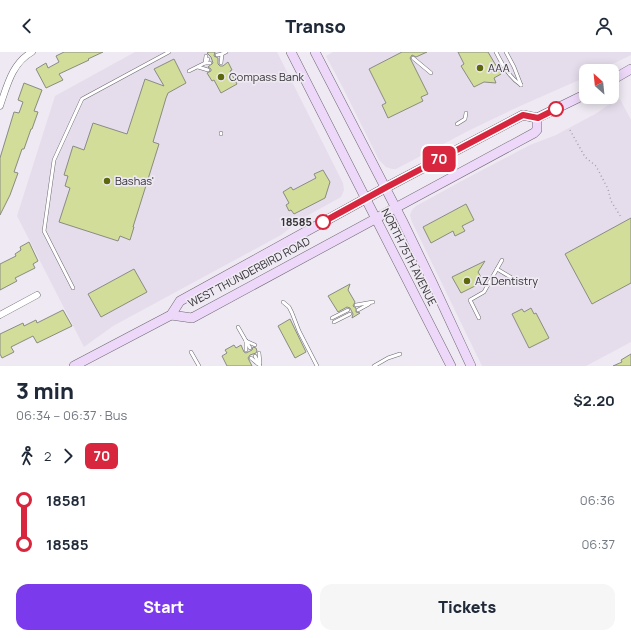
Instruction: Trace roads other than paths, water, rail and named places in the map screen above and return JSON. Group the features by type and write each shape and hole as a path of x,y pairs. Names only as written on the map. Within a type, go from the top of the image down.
{"main road":[{"name":"NORTH 75TH AVENUE","path":"291,52 451,366"},
{"name":"NORTH 75TH AVENUE","path":"315,52 435,288 470,366"},
{"path":"619,76 631,69"},
{"name":"WEST THUNDERBIRD ROAD","path":"74,366 171,315 180,301 366,198 523,115 538,118 579,98"},
{"name":"WEST THUNDERBIRD ROAD","path":"171,315 192,318 535,132 537,130 538,118"}],"street":[{"path":"0,106 14,69 19,62 32,52"},
{"path":"0,315 37,295"}],"lane":[{"path":"73,288 44,231 54,160 82,99 170,52"},
{"path":"217,55 226,52"},
{"path":"496,52 514,80 521,85 514,66 506,52"},
{"path":"221,63 222,54"},
{"path":"413,58 431,73"},
{"path":"189,72 208,60 205,63"},
{"path":"198,67 208,70"},
{"path":"457,124 466,119 466,113"},
{"path":"479,318 470,300 484,292 502,260"},
{"path":"498,268 512,278"},
{"path":"283,302 289,307 299,331 317,366"},
{"path":"356,305 373,302 358,310"},
{"path":"332,318 348,310"},
{"path":"334,322 350,314"},
{"path":"238,327 246,340 248,349"},
{"path":"246,340 254,345"},
{"path":"191,352 199,366"},
{"path":"259,353 260,366"},
{"path":"374,366 388,358 400,354"},
{"path":"254,356 260,366"},
{"path":"251,358 260,366"}],"place":[{"name":"AAA","path":"480,68"},
{"name":"Compass Bank","path":"221,77"},
{"name":"Bashas'","path":"107,181"},
{"name":"18585","path":"323,222"},
{"name":"AZ Dentistry","path":"467,281"}]}
